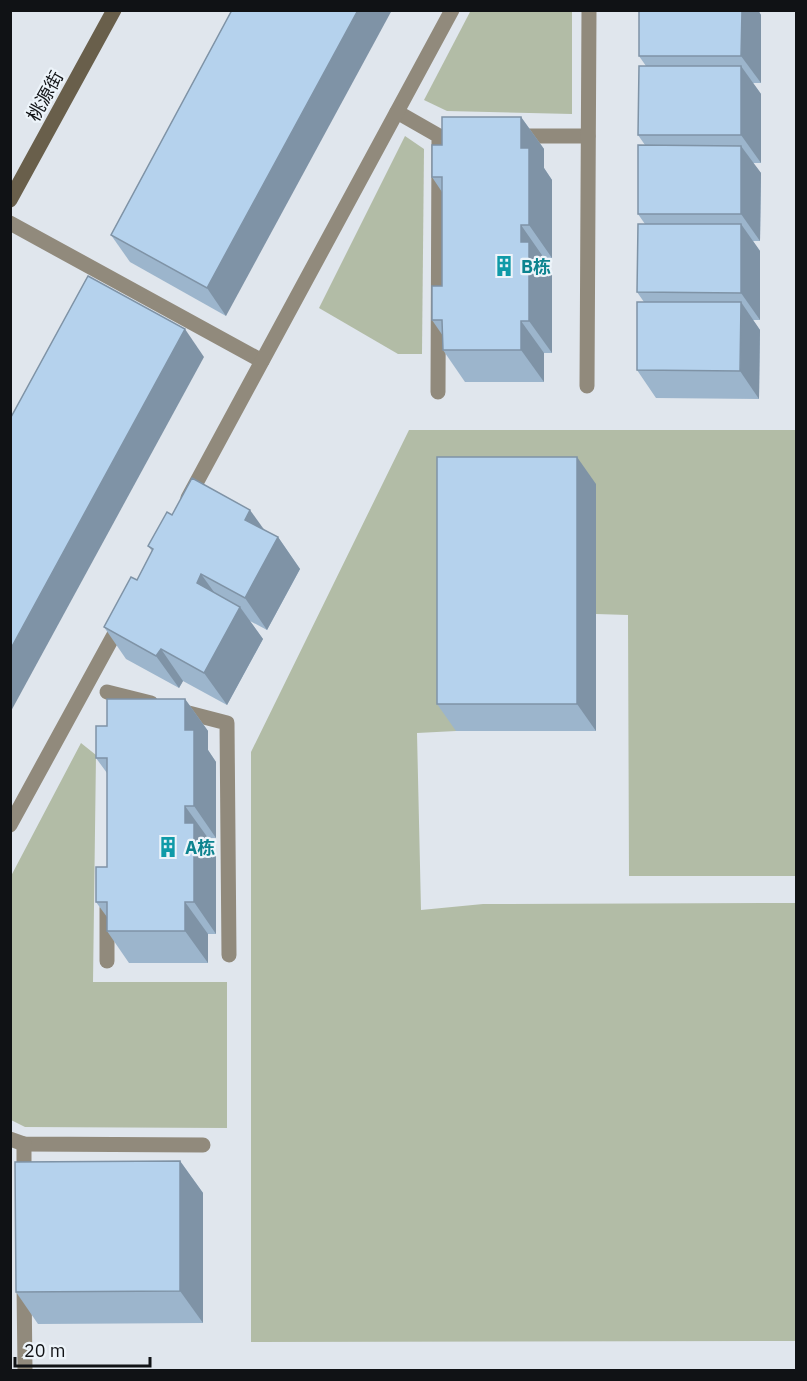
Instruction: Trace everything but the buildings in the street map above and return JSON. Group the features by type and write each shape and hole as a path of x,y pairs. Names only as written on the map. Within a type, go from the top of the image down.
{"main road":[{"name":"桃源街","path":"10,200 114,10"}],"lane":[{"path":"182,508 452,10"},
{"path":"587,386 589,10"},
{"path":"397,112 445,136 438,392"},
{"path":"496,136 588,136"},
{"path":"10,223 262,361"},
{"path":"10,825 127,610"},
{"path":"88,682 107,698 227,723 229,955"},
{"path":"106,961 107,891"},
{"path":"24,1202 17,1142 203,1145"},
{"path":"24,1272 25,1371"}],"green space":[{"path":"471,10 572,11 572,114 447,111 424,100"},
{"path":"405,136 424,149 422,354 398,354 319,308"},
{"path":"409,430 796,430 796,876 629,876 628,615 596,614 596,484 456,731 417,733 421,910 483,904 796,903 796,1341 251,1342 251,752"},
{"path":"81,743 96,755 93,982 227,982 227,1128 25,1127 11,1120 11,876"}],"place":[{"name":"B栋","path":"504,266"},
{"name":"A栋","path":"168,847"}]}
